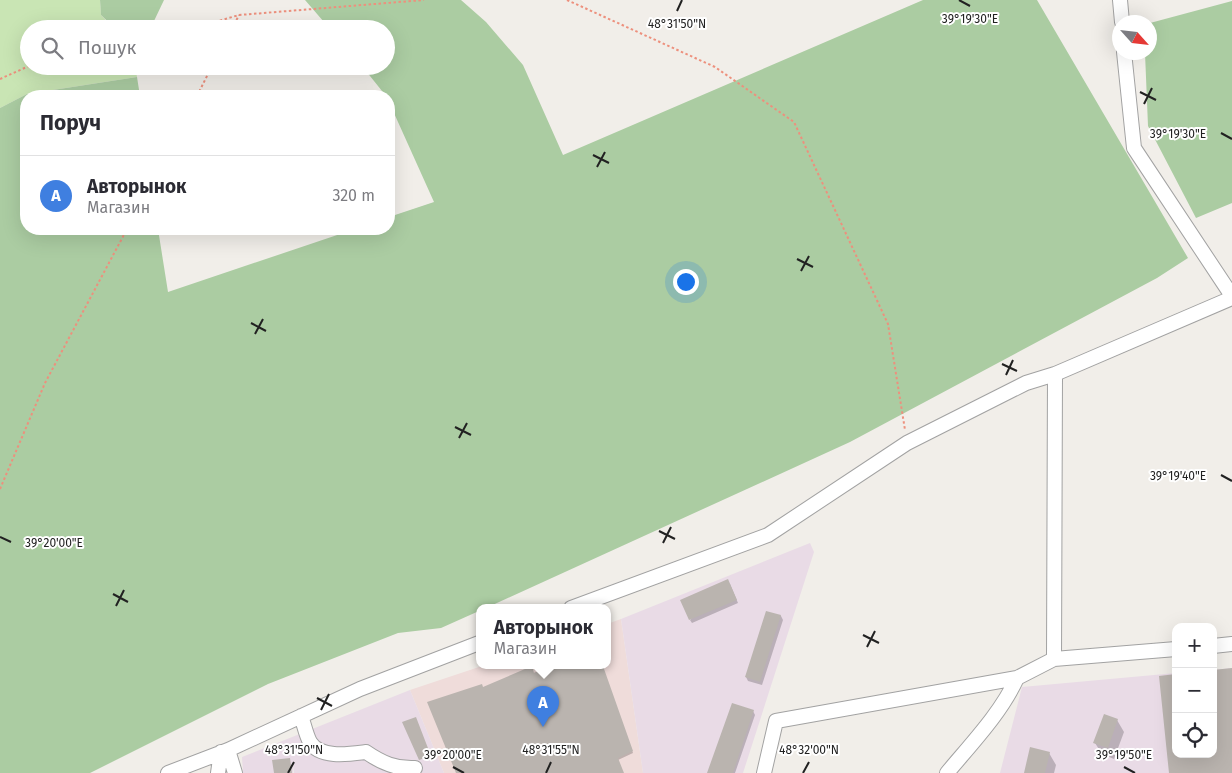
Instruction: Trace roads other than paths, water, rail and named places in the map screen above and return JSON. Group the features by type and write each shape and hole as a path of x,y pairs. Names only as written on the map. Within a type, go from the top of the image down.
{"street":[{"path":"1120,0 1121,15"},
{"path":"581,604 768,535 907,442 1026,383 1055,374 1232,297 1134,148 1125,60"},
{"path":"1054,659 1055,374"},
{"path":"168,773 224,751 360,689 476,644"},
{"path":"1217,646 1232,644"},
{"path":"764,773 776,721 1017,678 1054,659 1172,649"},
{"path":"947,773 988,723 1011,691 1017,678"},
{"path":"301,716 310,742 317,750 339,755 366,752 383,764 406,769 415,768"},
{"path":"218,773 224,751"},
{"path":"224,751 235,773"}],"place":[{"name":"Авторынок","path":"543,727"}]}
